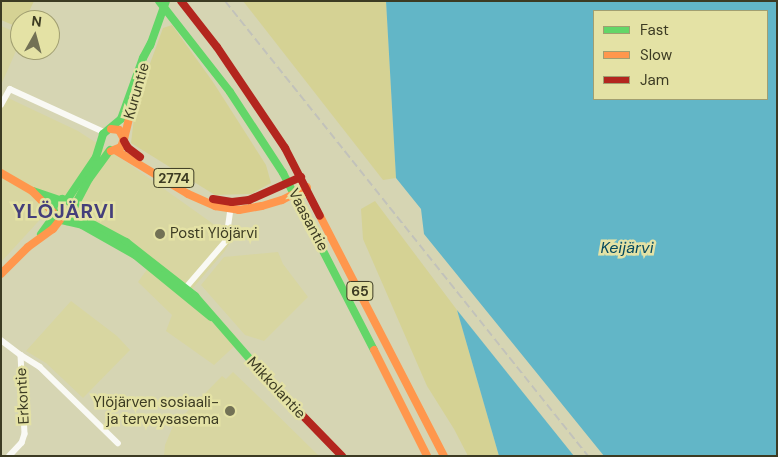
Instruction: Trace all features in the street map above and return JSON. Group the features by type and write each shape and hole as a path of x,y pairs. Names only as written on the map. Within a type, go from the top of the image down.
{"main road":[{"name":"Vaasantie","path":"160,1 230,92 294,194 427,456"},
{"name":"Kuruntie","path":"124,140 150,43 166,1"},
{"name":"Vaasantie","path":"181,1 223,54 265,116 302,177 444,456"},
{"name":"Kuruntie","path":"108,130 124,113 142,58 150,43"},
{"path":"1,274 59,217 75,209 89,179 113,150 121,147 124,140 119,130 108,130 96,157 63,200 54,205 59,217"},
{"name":"2774","path":"124,140 136,155 201,195 231,206 260,197 302,177"},
{"path":"102,142 113,150"},
{"name":"2774","path":"113,150 203,202 231,206 262,206 307,187"},
{"path":"1,173 32,191 59,217"},
{"path":"32,191 63,200"},
{"name":"Mikkolantie","path":"63,200 85,220 126,242 184,290 291,405 342,456"},
{"name":"Mikkolantie","path":"59,217 82,225 123,247 184,290"}],"street":[{"path":"1,105 10,89 108,130"},
{"path":"184,290 226,240 231,206"},
{"name":"Erkontie","path":"1,340 21,355 25,434 22,443 10,456"},
{"path":"21,355 40,367 118,443"}],"shaded area":[{"path":"1,1 34,1 30,10 10,10 10,24 1,20"},
{"path":"243,1 386,1 396,178 383,180"},
{"path":"172,25 213,82 266,165 271,183 251,194 215,195 131,143 136,102 163,28"},
{"path":"1,26 10,30 10,60 12,60 1,85"},
{"path":"4,96 78,131 129,164 233,238 224,252 192,289 240,341 214,365 166,331 172,315 138,282 148,268 87,230 47,212 1,262 1,100"},
{"path":"375,201 457,310 499,456 468,456 454,429 427,386 363,239 361,209"},
{"path":"278,252 283,264 308,297 264,341 245,335 201,285 224,257"},
{"path":"71,301 117,336 130,350 83,398 46,363 26,351"},
{"name":"Ylöjärven sosiaali- ja terveysasema","path":"233,372 319,456 164,456 165,445 173,426 222,376 226,379"}],"water":[{"name":"Keijärvi","path":"386,1 777,1 777,456 604,456 424,234 421,209 396,178"},
{"path":"457,310 574,456 499,456"}],"railway":[{"path":"225,1 588,456"}],"traffic: fast":[{"path":"159,1 230,92 283,173 374,350"},
{"path":"150,46 166,1"},
{"path":"67,200 96,157 103,134 121,119 143,58 151,43"},
{"path":"74,207 89,179 110,150"},
{"path":"33,191 59,200"},
{"path":"67,221 73,216 74,207 69,201 62,199 56,202 53,208 57,219 82,225 135,255 211,317"},
{"path":"75,212 85,220 126,242 195,296 269,381"},
{"path":"41,234 54,216"}],"traffic: slow":[{"path":"124,139 134,98"},
{"path":"111,129 119,130 124,139 121,147 111,151"},
{"path":"115,150 188,194 215,206 239,210 262,206 282,200 307,187"},
{"path":"1,173 32,191 53,212"},
{"path":"320,216 444,456"},
{"path":"1,274 28,247 53,229 60,220"},
{"path":"374,350 427,456"}],"traffic: jam":[{"path":"181,1 217,47 285,148 320,216"},
{"path":"124,141 128,148 140,157"},
{"path":"213,199 232,202 249,200 301,177"},
{"path":"269,381 342,456"}],"place":[{"name":"Posti Ylöjärvi","path":"160,234"},
{"name":"Ylöjärven sosiaali- ja terveysasema","path":"230,411"}],"district":[{"name":"YLÖJÄRVI","path":"64,211"}]}
